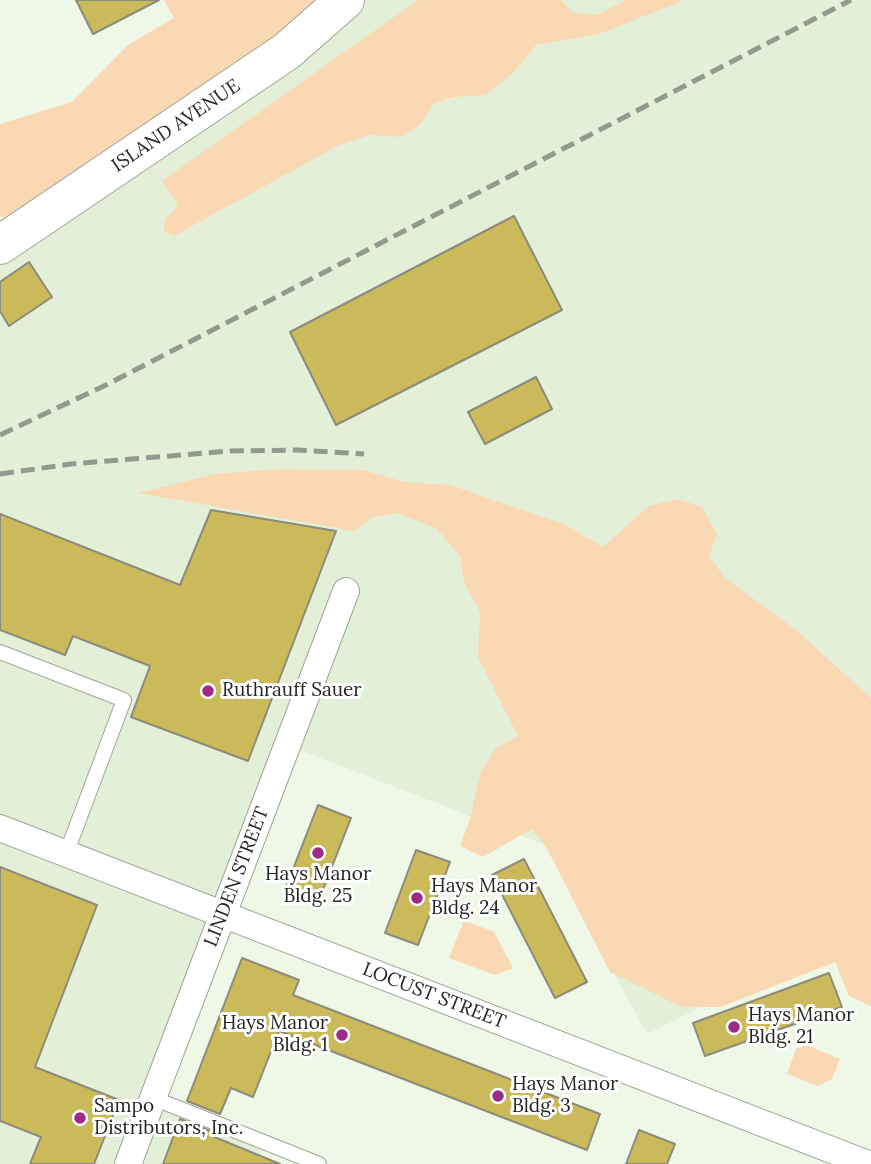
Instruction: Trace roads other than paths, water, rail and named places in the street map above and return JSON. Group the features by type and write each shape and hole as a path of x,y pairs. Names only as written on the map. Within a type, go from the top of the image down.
{"main road":[{"name":"ISLAND AVENUE","path":"0,245 287,51 345,0"}],"street":[{"name":"LINDEN STREET","path":"128,1164 346,591"},
{"name":"LOCUST STREET","path":"0,828 868,1164"}],"lane":[{"path":"0,652 124,699 66,854"},
{"path":"153,1098 318,1164"}],"railway":[{"path":"0,435 108,384 851,0"},
{"path":"0,474 71,464 230,451 297,450 364,454"}],"place":[{"name":"Ruthrauff Sauer","path":"208,691"},
{"name":"Hays Manor Bldg. 25","path":"318,853"},
{"name":"Hays Manor Bldg. 24","path":"417,898"},
{"name":"Hays Manor Bldg. 21","path":"734,1027"},
{"name":"Hays Manor Bldg. 1","path":"342,1035"},
{"name":"Hays Manor Bldg. 3","path":"498,1096"},
{"name":"Sampo Distributors, Inc.","path":"80,1118"}]}
